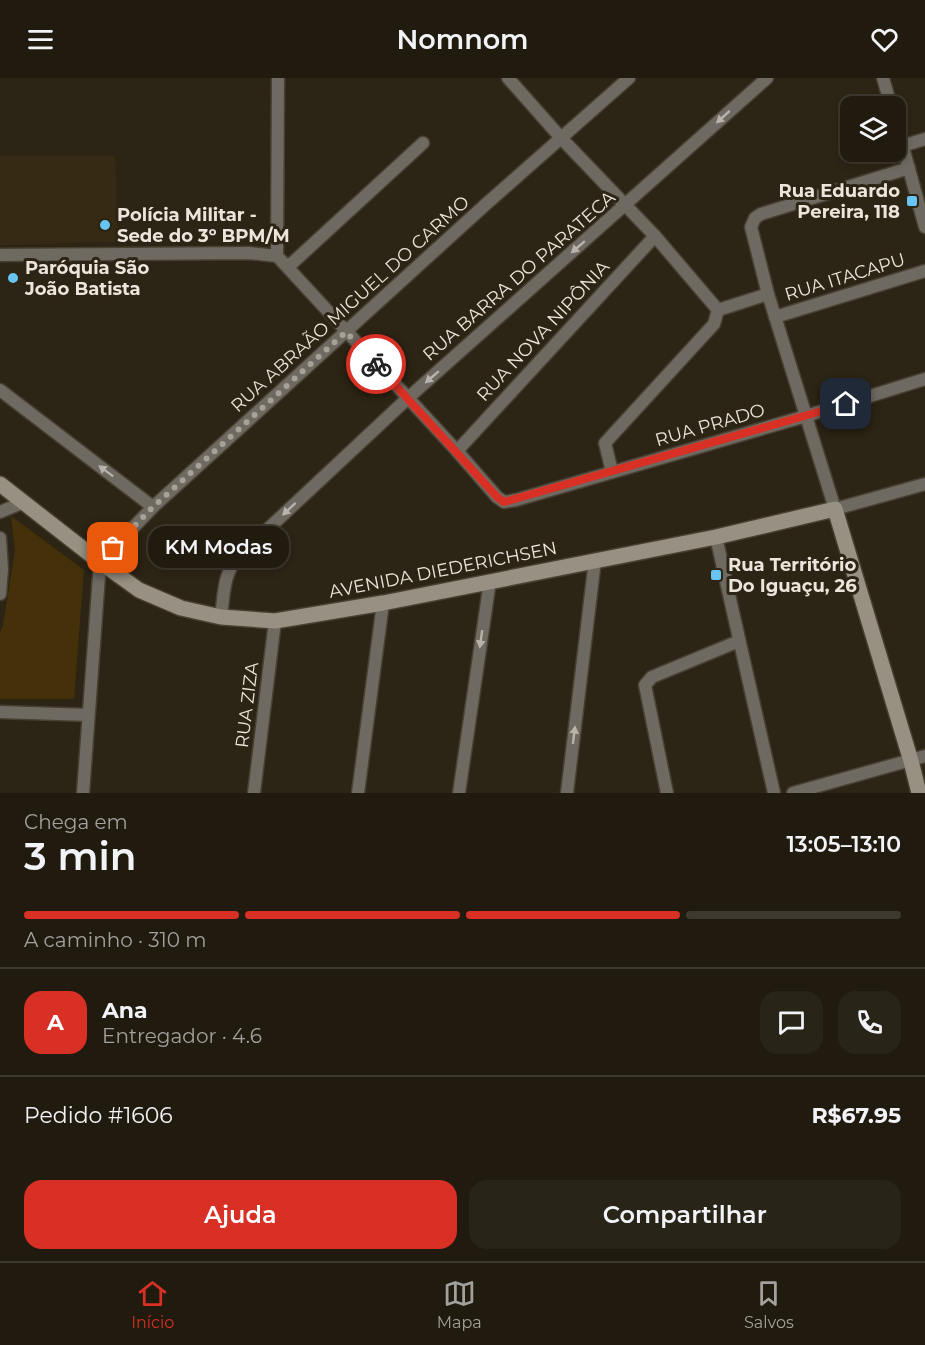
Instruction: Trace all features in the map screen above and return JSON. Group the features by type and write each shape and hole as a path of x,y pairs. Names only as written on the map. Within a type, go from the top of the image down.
{"street":[{"path":"277,256 278,78"},
{"path":"508,78 562,139 655,236 718,310"},
{"name":"RUA ABRAÃO MIGUEL DO CARMO","path":"100,562 153,507 629,78"},
{"name":"RUA BARRA DO PARATECA","path":"221,617 231,565 408,398 767,78"},
{"path":"883,78 888,96"},
{"path":"906,145 925,139"},
{"path":"288,267 423,143"},
{"path":"906,159 925,227"},
{"path":"909,168 761,214 752,222 752,232 768,294 835,509 918,759 919,793"},
{"name":"RUA NOVA NIPÔNIA","path":"457,451 655,236"},
{"path":"0,255 249,253 277,256 457,451"},
{"name":"RUA ITACAPU","path":"775,317 925,271"},
{"path":"718,310 768,294"},
{"path":"612,471 604,443 714,324 718,310"},
{"name":"RUA PRADO","path":"457,451 504,502 806,416 925,379"},
{"path":"0,390 153,507"},
{"name":"AVENIDA DIEDERICHSEN","path":"0,484 139,590 181,608 221,617 275,621 383,603 716,537 835,509 925,484"},
{"path":"0,512 24,502"},
{"path":"716,537 774,793"},
{"path":"0,538 2,569 0,594"},
{"path":"567,793 595,560"},
{"path":"83,793 100,562"},
{"path":"459,793 490,581"},
{"path":"358,793 383,603"},
{"name":"RUA ZIZA","path":"254,793 275,621"},
{"path":"667,793 645,685 652,677 739,641"},
{"path":"0,712 88,715"},
{"path":"793,793 918,759"}],"shaded area":[{"path":"0,156 115,156 118,242 0,245"},
{"path":"11,516 84,570 74,699 0,699 0,632 15,550"}],"way so far":[{"path":"113,548 153,507 346,332 376,364"}],"place":[{"name":"Rua Eduardo Pereira, 118","path":"912,201"},
{"name":"Polícia Militar - Sede do 3º BPM/M","path":"105,225"},
{"name":"Paróquia São João Batista","path":"13,278"},
{"name":"KM Modas","path":"113,548"},
{"name":"Rua Território Do Iguaçu, 26","path":"716,575"}],"route":[{"path":"376,364 504,502 846,404"}]}
